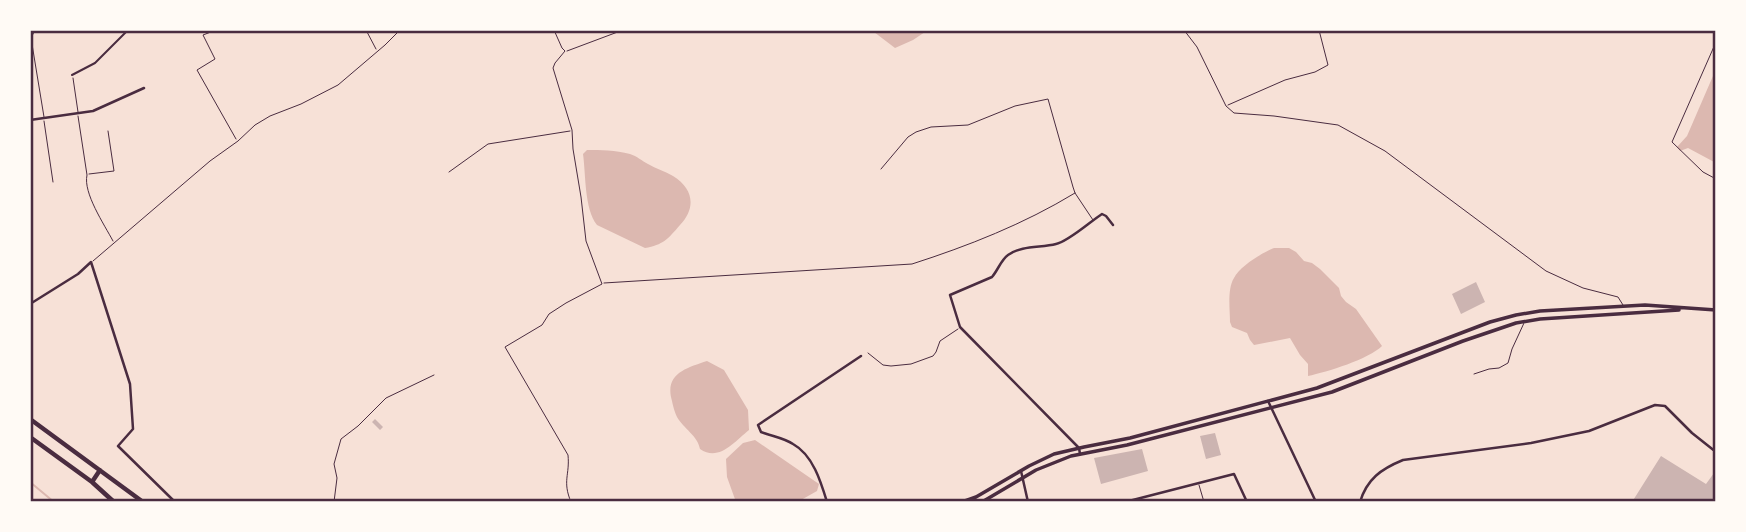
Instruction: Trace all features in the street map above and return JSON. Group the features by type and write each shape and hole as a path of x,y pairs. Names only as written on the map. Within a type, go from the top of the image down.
{"highway":[{"path":"30,419 143,502"},
{"path":"30,437 92,482 114,502"},
{"path":"92,482 100,470"}],"street":[{"path":"72,75 95,63 128,30"},
{"path":"30,120 93,111 144,88"},
{"path":"1080,454 1079,448 960,327 950,295 992,277 1011,253 1058,244 1100,214 1104,214 1113,225"},
{"path":"30,304 92,262 130,384 133,429 118,446 175,502"},
{"path":"962,502 976,498 1054,454 1130,438 1329,384 1516,315 1540,311 1645,305 1716,310"},
{"path":"982,502 1053,462 1332,392 1524,321 1688,309"},
{"path":"827,502 820,482 804,453 795,444 761,432 758,425 861,356"},
{"path":"1268,401 1316,502"},
{"path":"1360,502 1376,474 1403,460 1531,443 1589,431 1655,405 1665,406 1716,452"},
{"path":"1021,471 1028,502"},
{"path":"1125,502 1234,474 1247,502"}],"lane":[{"path":"35,30 32,38 53,181"},
{"path":"216,30 203,35 215,59 197,69 238,141"},
{"path":"366,30 377,51"},
{"path":"92,262 255,125 338,85 400,30"},
{"path":"554,30 565,51"},
{"path":"602,284 586,241 572,131 553,68 565,51 623,30"},
{"path":"1184,30 1197,47 1226,106 1234,113 1338,125 1385,152 1546,271 1583,288 1618,297 1625,306 1625,314"},
{"path":"1226,106 1285,80 1315,72 1328,65 1319,30"},
{"path":"1716,42 1672,142 1703,172 1716,179"},
{"path":"72,75 87,175 85,183 114,243"},
{"path":"881,169 908,137 916,132 931,127 968,125 1015,106 1048,99 1076,193 1093,220"},
{"path":"87,175 114,171 108,131"},
{"path":"449,172 488,144 572,131"},
{"path":"571,502 566,491 568,455 506,347 542,325 549,314 566,303 602,284 912,264 956,250 1031,218 1076,193"},
{"path":"1474,374 1508,363 1524,321"},
{"path":"868,353 883,365 911,364 933,356 942,338 960,327"},
{"path":"334,502 337,478 334,464 341,439 386,398 434,375"},
{"path":"1199,483 1204,502"}],"shaded area":[{"path":"864,30 928,30 895,48 874,32"},
{"path":"1716,69 1716,163 1688,148 1680,151 1677,147 1687,136"},
{"path":"587,150 630,154 680,181 689,193 689,212 665,241 645,248 597,225 586,191 583,154"},
{"path":"1274,248 1289,248 1304,261 1320,269 1339,288 1346,302 1356,309 1382,346 1358,360 1308,376 1308,364 1290,338 1254,345 1247,333 1232,327 1229,300 1234,278 1246,265"},
{"path":"707,361 724,370 748,410 749,430 726,449 714,453 700,449 697,440 677,417 670,392 674,378 692,366"},
{"path":"755,440 819,484 817,491 801,500 736,502 727,477 726,459 743,443"}],"building":[{"path":"1476,282 1485,302 1461,314 1452,294"},
{"path":"375,419 383,427 380,430 372,422"},
{"path":"1215,433 1221,455 1206,459 1200,436"},
{"path":"1142,449 1148,471 1101,484 1094,458"},
{"path":"1661,456 1706,484 1714,473 1716,474 1716,502 1632,502"}],"waterway":[{"path":"30,482 54,502"}]}
